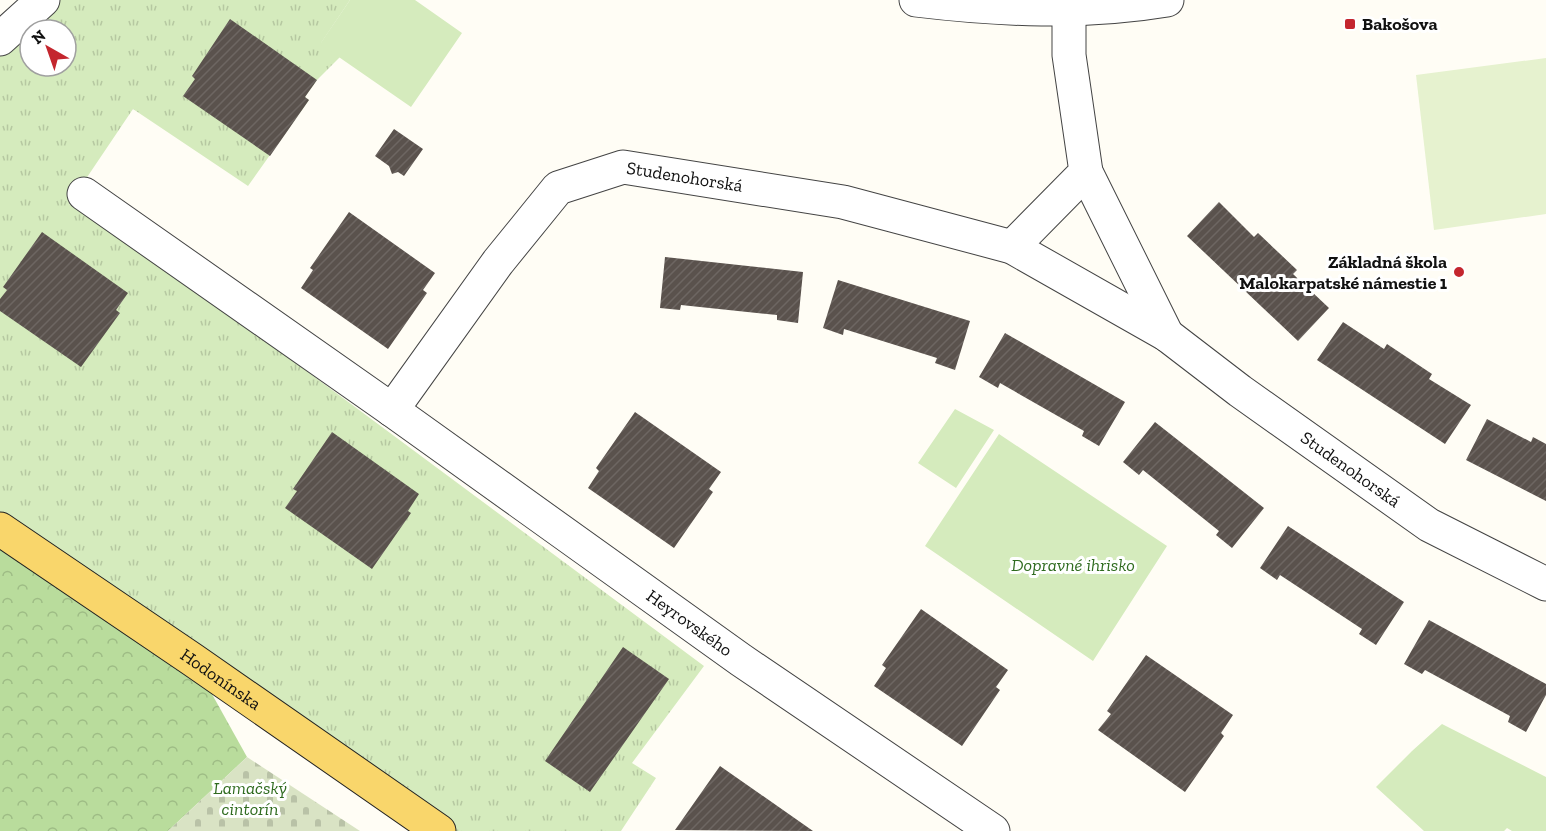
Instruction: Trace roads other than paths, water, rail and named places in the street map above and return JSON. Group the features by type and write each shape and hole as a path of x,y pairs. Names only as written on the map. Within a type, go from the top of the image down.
{"main road":[{"name":"Hodonínska","path":"0,529 439,831"}],"street":[{"path":"0,39 43,0"},
{"path":"916,0 1012,9 1069,4 1138,5 1167,0"},
{"name":"Studenohorská","path":"1069,4 1069,55 1086,172 1167,335"},
{"name":"Studenohorská","path":"392,410 498,262 558,188 623,167 843,202 1012,247 1167,335 1240,391 1428,525 1546,584"},
{"path":"1012,247 1086,172"},
{"name":"Heyrovského","path":"84,194 392,410 741,660 993,831"}],"place":[{"name":"Bakošova","path":"1350,24"},
{"name":"Základná škola Malokarpatské námestie 1","path":"1459,272"}],"park label":[{"name":"Dopravné ihrisko","path":"1073,565"},
{"name":"Lamačský cintorín","path":"250,798"}]}
